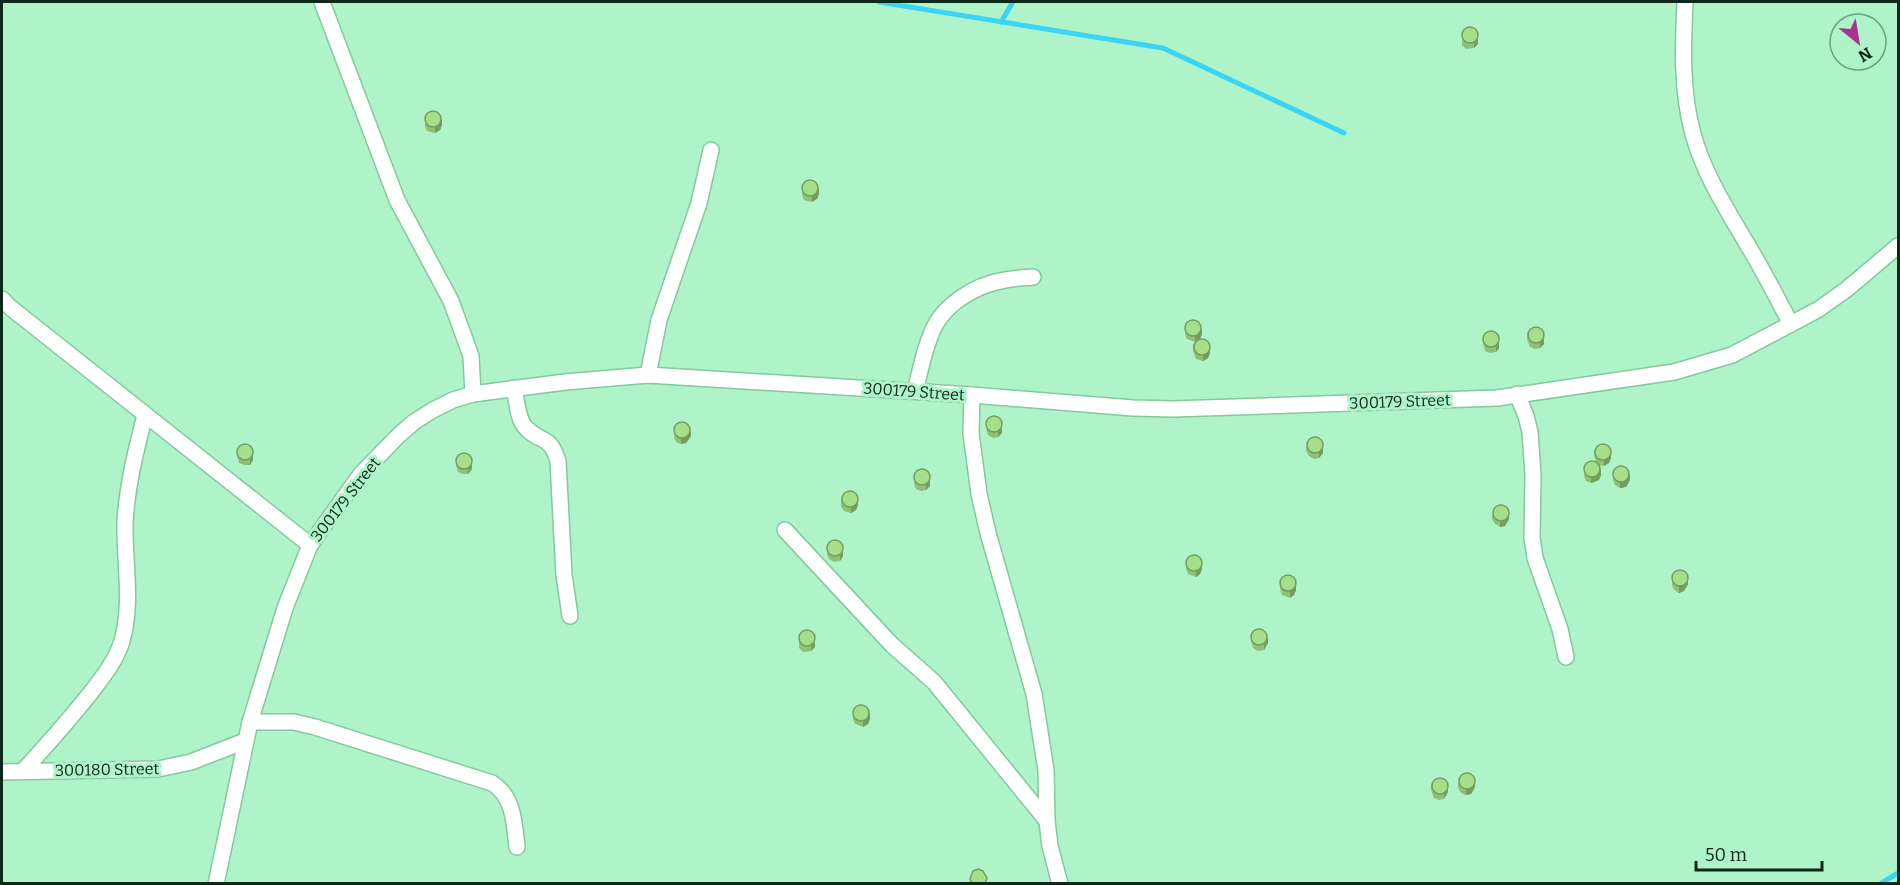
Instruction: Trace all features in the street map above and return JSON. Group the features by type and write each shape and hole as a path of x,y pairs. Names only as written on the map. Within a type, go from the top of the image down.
{"street":[{"path":"322,2 398,200 451,301 471,356 473,394"},
{"path":"1684,2 1684,75 1692,132 1698,152 1719,197 1791,324"},
{"path":"648,375 664,303 699,203 711,150"},
{"name":"300179 Street","path":"216,884 250,722 285,608 310,545 361,474 383,450 414,422 453,400 473,394 514,388 648,375 972,394 1133,408 1173,409 1497,398 1674,372 1732,355 1819,309 1899,246"},
{"path":"915,391 930,336 938,318 952,304 987,285 1003,280 1033,277"},
{"path":"4,306 310,545"},
{"path":"514,388 519,412 527,429 549,442 558,461 564,575 570,616"},
{"path":"972,394 971,433 979,494 1034,694 1042,733 1046,770 1050,846 1060,884"},
{"path":"1517,394 1530,432 1533,474 1532,537 1535,558 1560,629 1566,657"},
{"path":"23,771 69,720 103,676 114,659 121,641 127,613 125,524 128,491 145,415"},
{"path":"785,530 892,645 934,682 1047,821"},
{"path":"250,722 294,722 492,783 507,797 513,814 518,847"},
{"name":"300180 Street","path":"2,772 158,769 191,762 245,741"}],"building":[{"path":"1470,27 1476,29 1478,35 1476,41 1470,43 1464,41 1462,35 1464,29"},
{"path":"433,111 439,113 441,119 439,125 433,127 427,125 425,119 427,113"},
{"path":"810,180 816,182 818,188 816,194 810,196 804,194 802,188 804,182"},
{"path":"1193,320 1199,322 1201,328 1199,334 1193,336 1187,334 1185,328 1187,322"},
{"path":"1536,327 1542,329 1544,335 1542,341 1536,343 1530,341 1528,335 1530,329"},
{"path":"1491,331 1497,333 1499,339 1497,345 1491,347 1485,345 1483,339 1485,333"},
{"path":"1202,339 1208,341 1210,347 1208,353 1202,355 1196,353 1194,347 1196,341"},
{"path":"994,416 1000,418 1002,424 1000,430 994,432 988,430 986,424 988,418"},
{"path":"682,422 688,424 690,430 688,436 682,438 676,436 674,430 676,424"},
{"path":"1315,437 1321,439 1323,445 1321,451 1315,453 1309,451 1307,445 1309,439"},
{"path":"245,444 251,446 253,452 251,458 245,460 239,458 237,452 239,446"},
{"path":"1603,444 1609,446 1611,452 1609,458 1603,460 1597,458 1595,452 1597,446"},
{"path":"464,453 470,455 472,461 470,467 464,469 458,467 456,461 458,455"},
{"path":"1592,461 1598,463 1600,469 1598,475 1592,477 1586,475 1584,469 1586,463"},
{"path":"1621,466 1627,468 1629,474 1627,480 1621,482 1615,480 1613,474 1615,468"},
{"path":"922,469 928,471 930,477 928,483 922,485 916,483 914,477 916,471"},
{"path":"850,491 856,493 858,499 856,505 850,507 844,505 842,499 844,493"},
{"path":"1501,505 1507,507 1509,513 1507,519 1501,521 1495,519 1493,513 1495,507"},
{"path":"835,540 841,542 843,548 841,554 835,556 829,554 827,548 829,542"},
{"path":"1194,555 1200,557 1202,563 1200,569 1194,571 1188,569 1186,563 1188,557"},
{"path":"1680,570 1686,572 1688,578 1686,584 1680,586 1674,584 1672,578 1674,572"},
{"path":"1288,575 1294,577 1296,583 1294,589 1288,591 1282,589 1280,583 1282,577"},
{"path":"1259,629 1265,631 1267,637 1265,643 1259,645 1253,643 1251,637 1253,631"},
{"path":"807,630 813,632 815,638 813,644 807,646 801,644 799,638 801,632"},
{"path":"861,705 867,707 869,713 867,719 861,721 855,719 853,713 855,707"},
{"path":"1467,773 1473,775 1475,781 1473,787 1467,789 1461,787 1459,781 1461,775"},
{"path":"1440,778 1446,780 1448,786 1446,792 1440,794 1434,792 1432,786 1434,780"},
{"path":"978,869 983,871 987,878 985,883 972,884 970,879 973,871"}],"waterway":[{"path":"879,2 1163,48 1344,133"},
{"path":"1001,22 1013,2"},
{"path":"1880,884 1898,873"}]}
